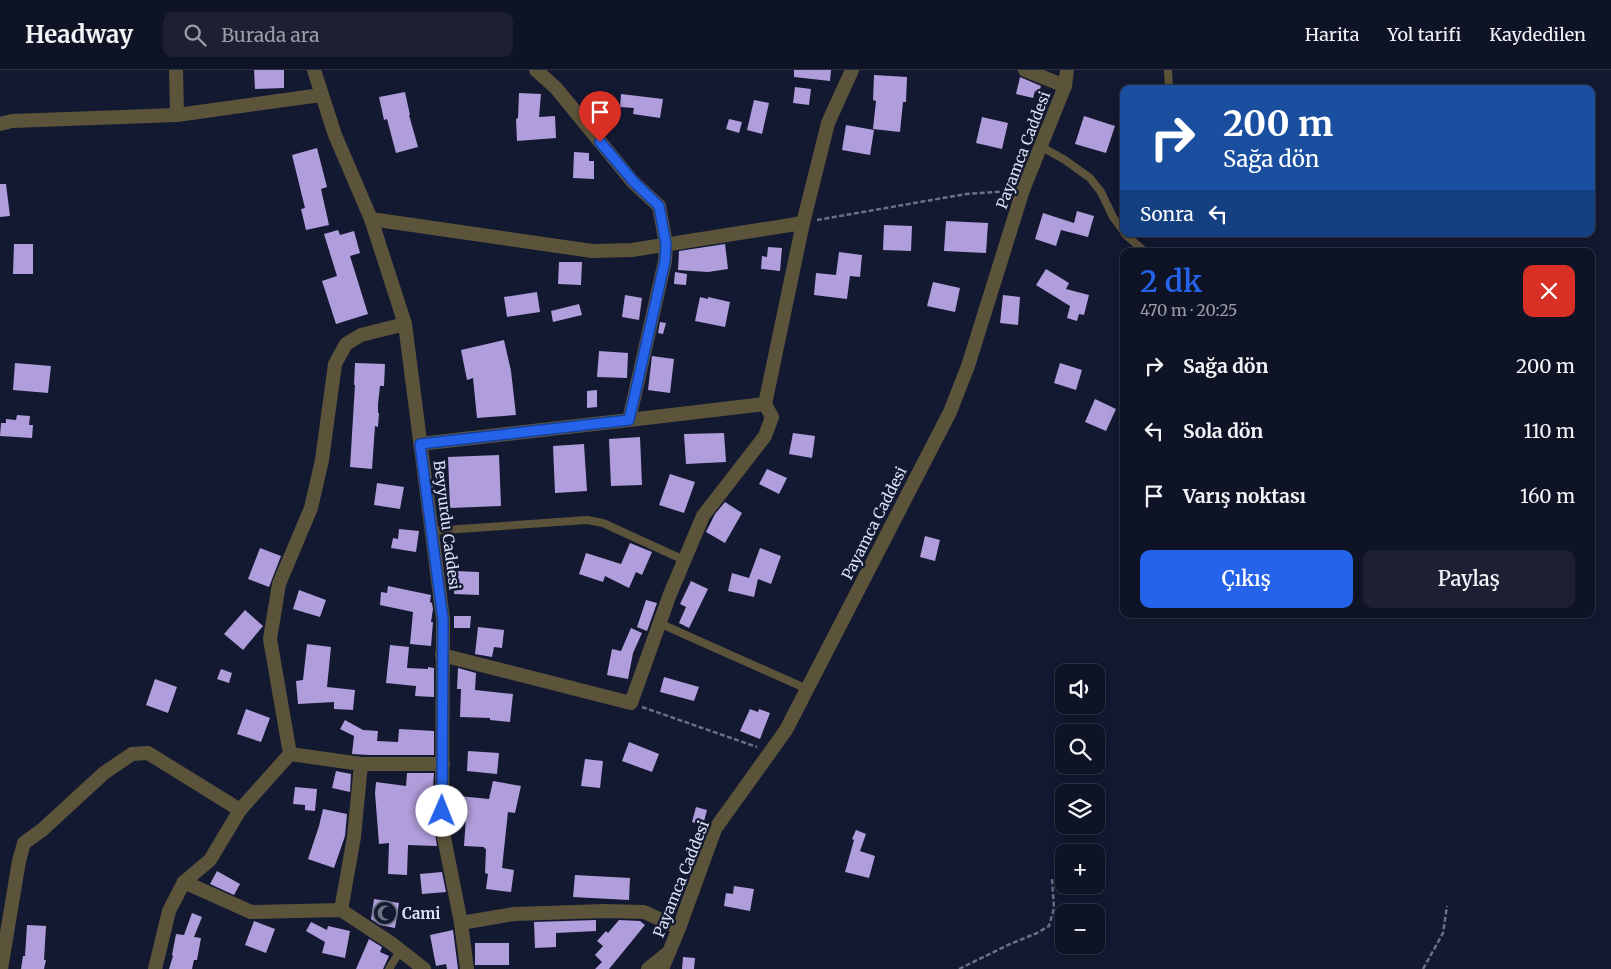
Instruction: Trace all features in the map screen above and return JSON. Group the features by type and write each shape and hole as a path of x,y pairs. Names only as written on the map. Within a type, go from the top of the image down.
{"street":[{"path":"176,70 177,115"},
{"name":"Beyyurdu Caddesi","path":"314,70 335,135 370,219 405,324 443,620 442,827 461,923 467,969"},
{"path":"536,70 556,88 634,182 659,206 666,244 665,261 629,420"},
{"path":"442,655 630,703 670,594 703,516 765,436 772,418 765,404 804,223 828,123 852,70"},
{"path":"1025,70 1065,86"},
{"name":"Payamca Caddesi","path":"662,969 715,828 786,730 950,412 968,366 1022,190 1065,86 1067,70"},
{"path":"0,124 12,121 177,115 321,95"},
{"path":"370,219 592,251 632,250 804,223"},
{"path":"290,754 270,639 279,584 311,508 316,489 336,364 346,344 361,335 405,324"},
{"path":"420,444 765,404"},
{"path":"0,969 19,861 24,843 42,830 104,772 132,754 148,753 240,810"},
{"path":"290,754 361,764 443,764"},
{"path":"155,969 169,911 184,882 210,860 240,810 290,754"},
{"path":"341,910 354,837 361,764"},
{"path":"184,882 251,912 341,910 400,950 424,969"},
{"path":"461,923 514,914 644,912 679,928"},
{"path":"648,969 669,952"}],"lane":[{"path":"1168,70 1169,85"},
{"path":"1040,146 1065,160 1090,178 1101,192 1120,227"},
{"path":"1128,237 1141,248"},
{"path":"432,531 588,520 603,523 684,560"},
{"path":"659,623 807,689"},
{"path":"388,969 400,950"}],"path":[{"path":"804,223 966,194 1022,190"},
{"path":"630,703 771,752"},
{"path":"959,969 1049,926 1054,908 1052,879"},
{"path":"1424,969 1442,933 1446,906"}],"building":[{"path":"254,70 284,70 284,88 255,89"},
{"path":"794,70 831,70 830,81 794,77"},
{"path":"874,75 907,77 906,102 903,102 900,132 873,129 876,101 873,100"},
{"path":"1020,77 1041,86 1039,92 1035,91 1033,98 1016,94"},
{"path":"795,87 811,89 809,105 793,103"},
{"path":"405,92 418,147 396,153 387,119 384,120 379,97"},
{"path":"519,93 541,94 539,117 555,116 556,138 517,141 516,119 518,118"},
{"path":"621,94 663,99 660,118 633,114 634,108 620,107"},
{"path":"754,100 769,103 762,134 747,130"},
{"path":"1084,116 1115,126 1106,153 1075,144"},
{"path":"982,117 1008,123 1002,149 976,143"},
{"path":"729,119 742,122 739,133 726,129"},
{"path":"846,125 874,130 870,155 842,150"},
{"path":"317,148 327,187 321,189 329,225 306,230 301,209 305,208 292,155"},
{"path":"574,152 589,153 589,161 594,161 594,179 573,178"},
{"path":"0,184 6,184 10,216 0,217"},
{"path":"1077,211 1094,216 1088,237 1061,230 1056,246 1035,239 1043,213 1074,223"},
{"path":"946,221 988,223 986,253 944,251"},
{"path":"884,225 912,226 911,251 883,250"},
{"path":"338,230 340,235 354,231 360,253 350,256 368,314 336,324 322,281 337,276 324,234"},
{"path":"14,244 33,244 33,274 13,274"},
{"path":"725,244 728,269 708,272 678,270 679,251"},
{"path":"768,247 782,248 780,271 761,269 762,256 767,257"},
{"path":"839,252 862,255 860,277 850,276 847,299 814,295 816,273 836,275"},
{"path":"559,262 582,262 581,285 558,284"},
{"path":"1046,269 1069,283 1066,289 1089,295 1084,315 1079,314 1077,321 1067,318 1070,306 1036,285"},
{"path":"675,272 687,274 686,285 674,284"},
{"path":"933,282 960,288 955,312 927,306"},
{"path":"537,292 540,312 507,317 504,297"},
{"path":"625,295 642,298 639,320 622,317"},
{"path":"1003,295 1020,297 1018,325 1000,323"},
{"path":"700,297 730,302 725,327 695,321"},
{"path":"579,304 582,315 553,322 551,311"},
{"path":"660,322 666,323 663,334 658,333"},
{"path":"504,340 511,371 516,415 477,418 473,378 467,380 461,350"},
{"path":"599,351 628,353 627,378 597,377"},
{"path":"652,356 674,359 670,393 648,390"},
{"path":"15,363 51,366 48,393 13,390"},
{"path":"355,363 385,364 384,386 380,386 378,404 378,427 375,426 372,469 350,467"},
{"path":"1060,363 1082,370 1076,390 1054,383"},
{"path":"597,390 597,407 587,408 587,391"},
{"path":"1095,399 1116,409 1106,431 1085,422"},
{"path":"17,415 30,416 29,425 33,425 32,438 0,436 1,423 6,423 6,419 16,420"},
{"path":"724,433 726,462 686,464 684,434"},
{"path":"793,433 815,436 812,458 789,454"},
{"path":"640,437 642,485 611,486 609,439"},
{"path":"584,444 587,491 555,493 553,446"},
{"path":"499,455 501,506 450,508 448,457"},
{"path":"767,469 787,478 779,494 759,484"},
{"path":"670,474 695,482 684,513 659,505"},
{"path":"377,483 404,487 400,509 374,505"},
{"path":"725,502 742,513 725,543 706,532 715,514"},
{"path":"399,529 419,531 416,552 391,548 393,538 398,539"},
{"path":"925,536 940,540 935,561 920,557"},
{"path":"630,543 652,552 642,575 636,572 629,588 605,576 603,582 579,574 586,553 621,564"},
{"path":"260,548 281,556 269,587 248,579"},
{"path":"760,548 781,556 771,584 758,579 754,597 728,591 732,573 749,578"},
{"path":"455,571 479,572 479,595 454,594"},
{"path":"691,581 708,589 689,628 679,623 686,607 680,604"},
{"path":"388,586 431,595 430,602 433,609 431,622 433,622 431,646 410,644 413,612 380,605 381,592 387,593"},
{"path":"299,590 326,600 320,617 293,609"},
{"path":"646,600 657,603 647,631 637,627"},
{"path":"245,610 263,626 243,650 224,634"},
{"path":"454,616 471,616 470,628 454,628"},
{"path":"478,627 504,630 502,648 494,647 492,657 475,654"},
{"path":"631,628 642,633 633,653 628,679 607,675 612,649 621,651"},
{"path":"307,644 331,647 327,687 355,690 353,710 334,709 334,702 298,704 296,681 303,680"},
{"path":"390,645 409,647 407,668 434,668 434,697 415,696 416,686 386,683"},
{"path":"458,668 476,673 475,690 513,694 510,722 490,720 490,718 460,717 461,689 457,689"},
{"path":"221,669 232,673 229,683 217,679"},
{"path":"664,677 699,687 694,701 660,692"},
{"path":"155,679 177,687 168,713 146,705"},
{"path":"246,709 270,718 261,742 237,734"},
{"path":"750,709 758,712 759,709 770,713 760,739 740,731"},
{"path":"345,720 363,730 378,731 377,741 398,742 399,729 434,731 434,755 352,754 354,736 340,729"},
{"path":"629,742 659,754 652,772 622,761"},
{"path":"468,751 499,753 497,774 467,771"},
{"path":"585,759 603,761 600,788 581,786"},
{"path":"336,771 351,774 350,792 332,788"},
{"path":"407,773 434,773 431,820 433,820 437,846 408,845 407,875 388,874 389,843 379,844 375,793 376,782 406,786"},
{"path":"493,781 521,786 515,813 508,812 502,868 514,870 511,892 486,889 488,874 485,873 486,849 484,847 464,846 466,816 458,815 459,796 489,799"},
{"path":"295,787 317,789 315,811 305,810 305,805 293,804"},
{"path":"696,807 707,810 703,825 692,822"},
{"path":"323,809 347,814 345,836 334,868 308,859"},
{"path":"856,830 866,834 860,851 875,856 869,878 845,872 854,840 852,839"},
{"path":"217,871 240,884 234,895 210,884"},
{"path":"442,872 446,892 422,894 420,874"},
{"path":"575,875 630,878 629,900 573,897"},
{"path":"734,886 754,889 750,911 724,906 726,893 733,894"},
{"name":"Cami","path":"374,899 399,903 395,928 380,925 371,919"},
{"path":"192,913 202,917 194,937 201,938 197,960 194,960 192,969 169,969 176,934 184,935"},
{"path":"596,920 596,931 556,933 556,947 535,948 534,922"},
{"path":"619,920 640,921 645,925 609,969 595,969 602,962 595,955 603,946 597,941 606,931 608,933"},
{"path":"254,921 275,929 266,953 245,945"},
{"path":"311,922 327,930 328,926 350,931 345,958 322,953 325,942 306,931"},
{"path":"27,925 46,926 44,960 46,960 44,969 21,969 23,956 25,956"},
{"path":"453,930 458,969 447,969 446,964 436,966 430,935"},
{"path":"369,939 382,947 380,952 389,956 383,969 356,969"},
{"path":"475,943 509,943 509,965 475,965"},
{"path":"683,957 695,958 694,969 682,969"}],"place":[{"name":"Cami","path":"385,913"}],"route":[{"path":"442,811 443,620 420,444 629,420 665,261 666,244 659,206 634,182 600,142"}]}
